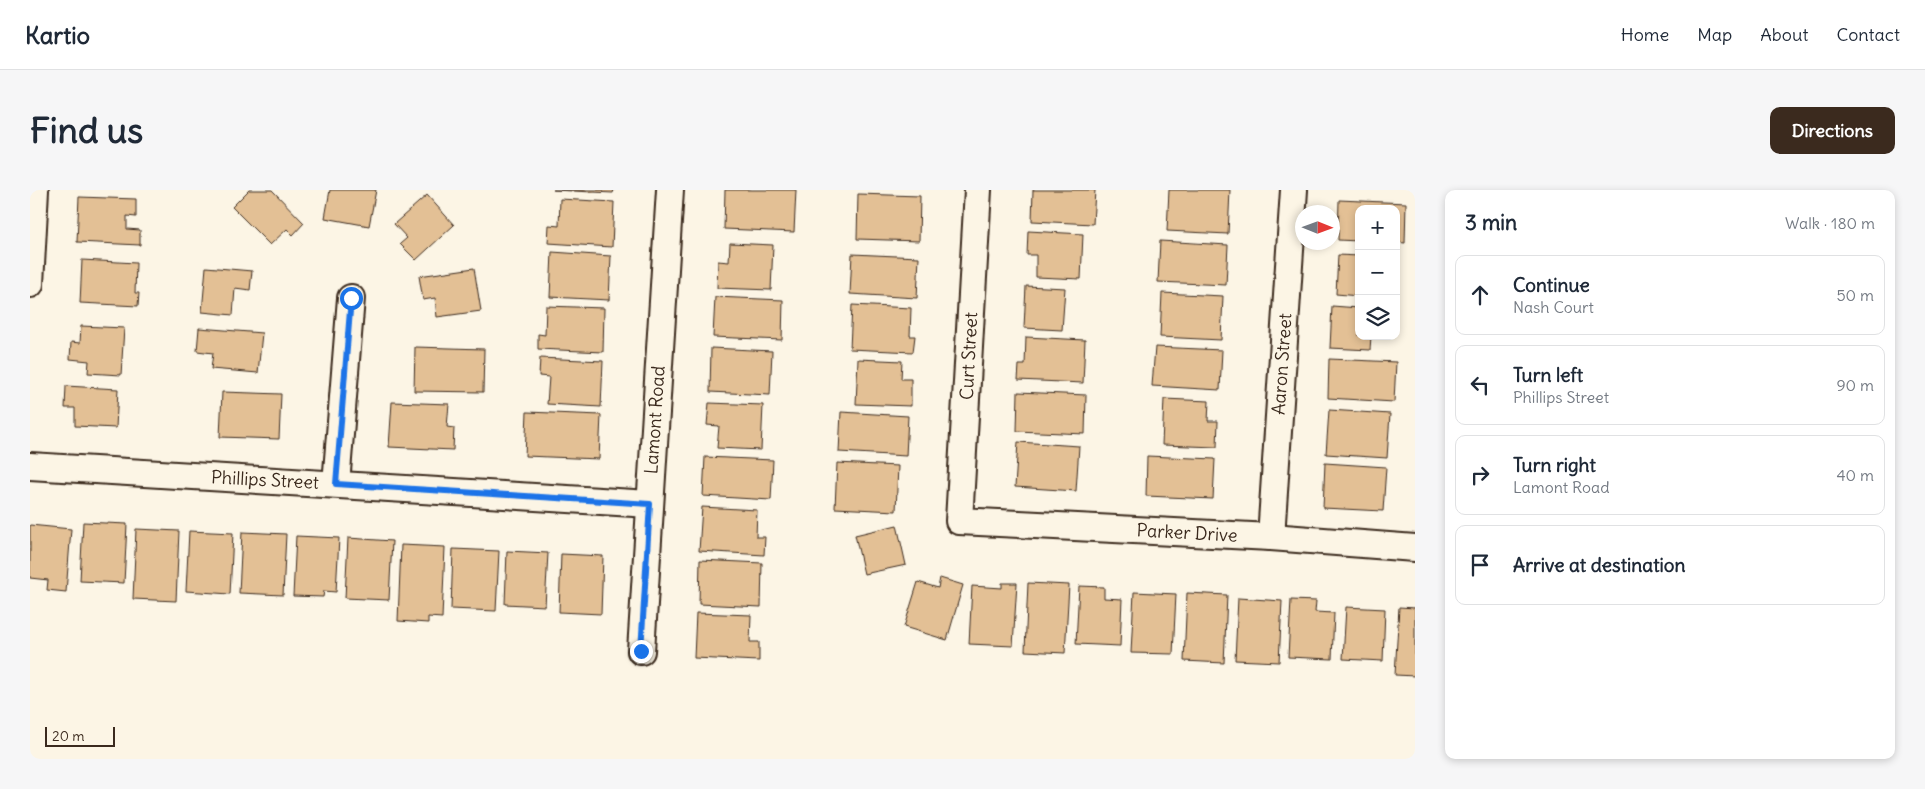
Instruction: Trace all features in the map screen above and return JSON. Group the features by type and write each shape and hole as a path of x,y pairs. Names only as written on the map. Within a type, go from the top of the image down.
{"street":[{"path":"30,284 35,190"},
{"name":"Lamont Road","path":"641,651 670,190"},
{"name":"Curt Street","path":"959,521 978,190"},
{"name":"Aaron Street","path":"1271,538 1294,190"},
{"path":"336,484 351,298"},
{"name":"Phillips Street","path":"30,466 650,504"},
{"name":"Parker Drive","path":"959,521 1415,548"}],"building":[{"path":"249,190 272,190 304,223 293,235 287,229 270,245 232,207"},
{"path":"330,190 376,190 369,226 325,218"},
{"path":"553,190 614,190 613,193"},
{"path":"725,190 796,190 794,232 724,229"},
{"path":"1033,190 1095,190 1093,224 1032,221"},
{"path":"1169,190 1230,190 1228,234 1167,231"},
{"path":"858,194 920,196 919,241 857,239"},
{"path":"427,195 454,225 416,260 400,244 407,238 394,224"},
{"path":"79,197 136,199 136,217 127,216 127,229 140,230 140,245 77,242"},
{"path":"560,199 614,202 612,247 548,243 549,225 559,226"},
{"path":"1339,200 1406,203 1405,243 1400,242 1400,205 1355,205 1355,241 1340,240"},
{"path":"1028,231 1083,234 1081,279 1036,277 1036,255 1027,255"},
{"path":"1160,241 1228,245 1226,285 1158,282"},
{"path":"730,243 773,245 771,290 717,288 718,261 729,262"},
{"path":"552,252 611,256 609,300 550,297"},
{"path":"852,254 919,257 917,298 850,294"},
{"path":"1338,255 1355,256 1355,296 1336,294"},
{"path":"82,260 136,263 135,293 139,293 138,306 80,303"},
{"path":"206,267 252,271 250,290 235,288 233,315 202,312"},
{"path":"474,268 481,311 437,317 435,298 423,300 419,276"},
{"path":"1026,286 1065,288 1062,330 1024,328"},
{"path":"1162,293 1223,296 1221,340 1160,337"},
{"path":"715,297 783,300 782,340 713,337"},
{"path":"852,305 911,308 910,336 915,336 913,352 850,349"},
{"path":"546,306 604,308 603,352 538,349 538,334 545,335"},
{"path":"1332,306 1355,308 1355,340 1371,340 1370,350 1330,348"},
{"path":"81,326 124,328 121,375 88,373 89,361 70,359 71,342 80,343"},
{"path":"199,328 262,333 258,373 211,369 213,353 197,351"},
{"path":"1026,337 1085,340 1083,383 1018,380 1019,365 1025,365"},
{"path":"415,347 484,349 483,392 414,391"},
{"path":"1155,347 1222,350 1220,390 1152,386"},
{"path":"711,348 772,351 770,395 710,392"},
{"path":"540,358 603,361 601,407 547,404 549,377 539,376"},
{"path":"858,359 902,361 901,379 911,379 911,406 856,404"},
{"path":"1329,359 1396,362 1394,402 1328,398"},
{"path":"66,386 118,389 116,428 75,426 75,408 65,408"},
{"path":"222,392 281,394 279,439 220,437"},
{"path":"1018,392 1086,395 1085,434 1017,431"},
{"path":"1164,399 1209,401 1208,421 1218,421 1217,447 1162,445"},
{"path":"392,402 449,404 447,427 454,428 453,450 389,447"},
{"path":"709,403 763,405 761,450 717,448 719,426 707,425"},
{"path":"1329,410 1390,414 1387,458 1326,454"},
{"path":"527,412 601,415 599,459 525,456"},
{"path":"841,412 908,416 906,456 839,452"},
{"path":"1018,442 1079,446 1076,491 1015,487"},
{"path":"1147,456 1215,459 1213,499 1146,496"},
{"path":"705,457 773,460 771,500 703,496"},
{"path":"837,463 898,466 896,511 835,508"},
{"path":"1325,463 1386,467 1383,511 1323,508"},
{"path":"702,507 757,510 756,537 765,537 764,555 699,551"},
{"path":"83,522 127,524 124,583 80,581"},
{"path":"30,525 71,529 66,592 47,590 48,580 30,578"},
{"path":"897,525 906,565 864,574 855,535"},
{"path":"136,529 179,531 176,601 133,599"},
{"path":"189,531 233,533 230,594 186,591"},
{"path":"242,532 286,534 283,595 239,593"},
{"path":"296,536 339,538 336,592 324,591 323,597 293,596"},
{"path":"348,538 392,541 389,600 345,598"},
{"path":"401,545 445,547 442,618 428,617 428,623 398,621"},
{"path":"453,549 499,551 496,611 451,609"},
{"path":"507,551 548,553 545,606 505,604"},
{"path":"561,554 603,556 601,614 559,612"},
{"path":"700,560 762,563 761,607 699,604"},
{"path":"940,578 963,585 947,640 904,627 918,582 938,588"},
{"path":"1002,583 1017,583 1013,646 969,644 972,586 1002,588"},
{"path":"1028,583 1069,585 1065,653 1025,651"},
{"path":"1079,586 1104,587 1104,598 1122,599 1120,646 1076,644"},
{"path":"1134,592 1176,594 1173,654 1131,653"},
{"path":"1187,593 1227,595 1224,663 1184,661"},
{"path":"1238,598 1282,601 1279,662 1235,660"},
{"path":"1291,600 1316,601 1315,612 1334,613 1332,659 1288,657"},
{"path":"1346,607 1385,609 1383,661 1343,659"},
{"path":"1399,607 1415,608 1415,676 1395,675"},
{"path":"696,613 751,615 750,642 759,642 759,661 694,658"}],"route":[{"path":"351,298 336,484 650,504 641,651"}]}
